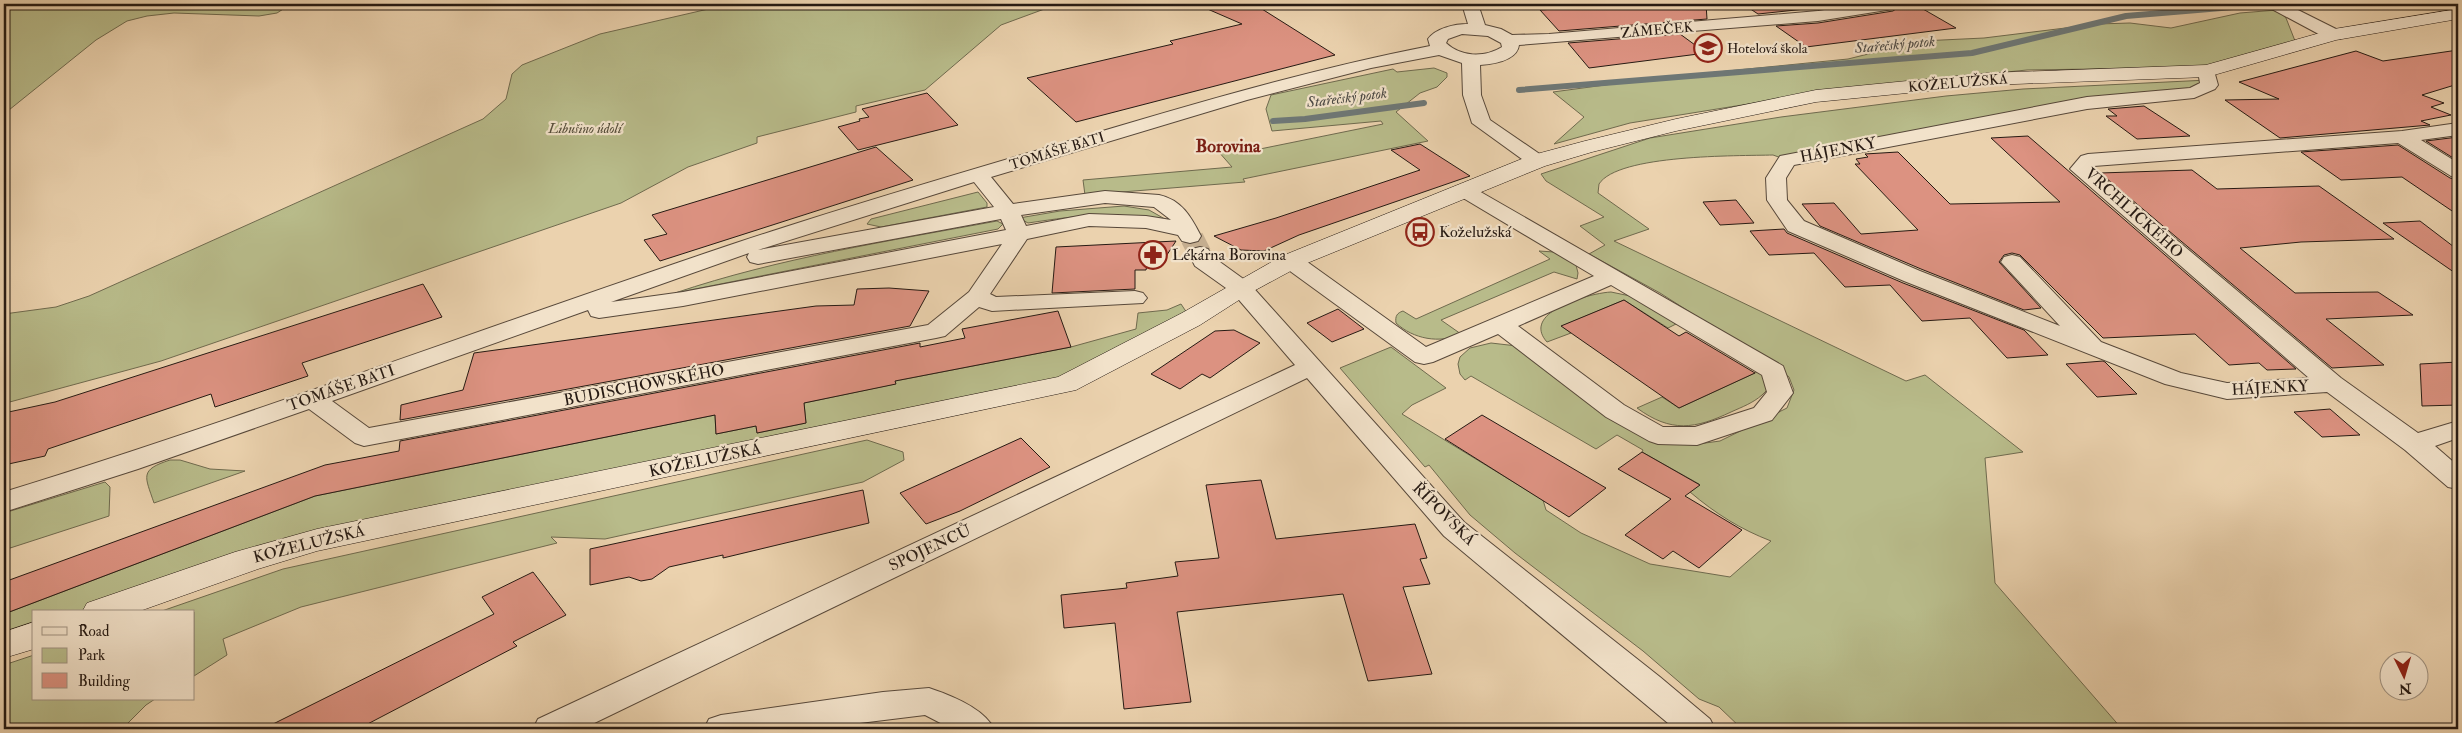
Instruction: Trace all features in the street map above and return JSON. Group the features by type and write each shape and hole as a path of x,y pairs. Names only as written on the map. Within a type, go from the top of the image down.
{"main road":[{"name":"KOŽELUŽSKÁ","path":"105,610 247,560 318,540 1066,384 1191,319 1241,288 1291,261 1537,161 1585,147 1676,125 1816,96 1988,79 2207,71 2334,35 2458,14"},
{"path":"4,645 32,636"}],"street":[{"path":"1470,4 1474,12 1477,29"},
{"name":"ZÁMEČEK","path":"1508,40 1549,39 1818,16 1893,4"},
{"path":"2274,4 2334,35"},
{"path":"2438,16 2458,20"},
{"path":"1460,29 1477,29 1495,33 1508,40 1512,45 1510,50 1495,58 1470,59 1454,55 1441,49 1437,44 1437,39 1442,34 1460,29"},
{"name":"TOMÁŠE BATI","path":"4,502 128,463 746,247 978,174 1240,96 1370,62 1441,49"},
{"path":"1470,59 1472,95 1482,123 1537,161"},
{"name":"HÁJENKY","path":"2207,71 2209,85 2194,92 2087,103 1787,160 1776,178 1777,200 1796,226 1912,276 2174,379 2227,391 2332,384"},
{"name":"VRCHLICKÉHO","path":"2458,129 2402,137 2088,160 2080,169 2332,384 2415,444 2458,480"},
{"path":"2402,137 2458,172"},
{"path":"978,174 1008,211 1018,234"},
{"path":"1465,191 1774,370 1780,393 1763,414 1697,436 1658,435 1615,411 1500,324"},
{"name":"TOMÁŠE BATI","path":"678,272 1008,211 1105,198 1159,202 1179,214 1203,261 1241,288"},
{"path":"537,319 683,299 1090,220 1146,222 1193,241"},
{"name":"BUDISCHOWSKÉHO","path":"312,398 364,437 936,331 977,297 1018,234"},
{"path":"1291,261 1424,357 1611,277"},
{"name":"HÁJENKY","path":"2012,262 2096,348"},
{"name":"ŘÍPOVSKÁ","path":"1241,288 1454,529 1648,686 1698,729"},
{"path":"977,297 992,304 1135,298"},
{"name":"SPOJENCŮ","path":"550,729 1310,367"},
{"path":"2415,444 2458,429"},
{"path":"721,729 883,704 929,701 963,719 977,729"}],"green space":[{"path":"291,4 277,13 259,16 174,13 147,16 127,21 96,40 4,114 4,8"},
{"name":"Libušino údolí","path":"730,4 1058,4 1001,25 925,90 856,106 856,112 757,137 757,143 688,167 621,203 161,361 6,403 4,398 4,314 56,307 89,296 483,119 506,99 512,74 522,65 600,34"},
{"path":"2277,10 2286,18 2297,46 2207,71 2158,68 2027,70 1854,87 1630,123 1554,144 1584,117 1553,92 1657,78 1848,59 1921,41 1984,38 2098,24 2130,23 2171,28 2240,13"},
{"path":"1434,68 1447,73 1447,77 1437,87 1420,93 1396,112 1428,141 1243,179 1245,182 1085,195 1083,180 1232,167 1218,151 1256,144 1260,149 1383,124 1381,121 1272,131 1266,109 1271,95 1393,69 1397,72"},
{"path":"2208,80 2194,93 2087,103 1787,160 1773,155 1708,157 1653,162 1629,167 1610,174 1599,184 1598,193 1649,229 1614,241 1906,381 1925,375 2023,452 1985,458 1995,583 2122,729 1742,729 1719,707 1699,699 1643,651 1515,553 1470,515 1429,465 1425,467 1340,368 1391,347 1446,388 1412,405 1402,414 1543,500 1546,510 1581,533 1650,564 1730,577 1771,541 1719,514 1690,492 1699,484 1642,452 1643,450 1617,435 1596,449 1471,376 1465,380 1460,374 1458,364 1460,357 1470,348 1491,343 1517,346 1627,424 1698,444 1720,441 1787,408 1794,390 1789,377 1660,293 1589,254 1605,245 1580,226 1604,217 1546,181 1541,174 1650,138 1781,117 1946,96 2023,89"},
{"path":"978,192 987,203 987,207 881,227 867,224 871,219"},
{"path":"1124,206 1149,210 1172,223 1117,215 1083,216 1028,223 1019,218 1060,211"},
{"path":"997,221 1003,224 998,229 675,293 794,260"},
{"path":"1539,251 1554,252 1576,265 1577,279 1554,272 1441,320 1461,334 1453,337 1444,339 1427,338 1410,333 1396,323 1396,317 1403,311 1416,319 1550,259"},
{"path":"1611,292 1635,297 1676,324 1668,328 1624,300 1562,326 1571,333 1547,342 1541,331 1543,322 1550,313 1574,300"},
{"path":"1181,304 1191,319 1066,384 284,553 117,610 32,610 32,639 4,648 4,614 315,496 715,415 716,434 756,426 757,433 806,423 804,403 895,384 895,381 1071,347 1136,329 1138,313 1167,310"},
{"path":"1762,371 1767,390 1762,395 1747,405 1706,422 1683,426 1672,425 1661,422 1637,408 1662,397 1679,408"},
{"path":"867,440 903,452 904,460 863,482 605,539 551,537 557,543 301,607 223,639 227,655 195,675 195,610 165,610 283,569"},
{"path":"170,460 180,460 210,469 245,471 154,503 148,486 147,475 153,467"},
{"path":"105,482 110,487 109,516 4,550 4,513"},
{"path":"32,656 32,700 154,700 122,729 4,729 4,665"}],"water":[{"path":"2274,4 2425,4 2349,7"}],"building":[{"path":"1196,4 1254,4 1335,55 1076,122 1027,78 1173,44 1170,41 1242,24"},
{"path":"1628,4 1706,4 1707,19 1559,31 1540,10"},
{"path":"1743,4 1853,4 1758,14"},
{"path":"1903,4 1923,4 1923,9 1956,28 1806,47 1776,26 1818,23 1893,11"},
{"path":"1680,34 1706,53 1589,68 1568,43"},
{"path":"2458,50 2458,84 2422,95 2444,103 2431,107 2451,115 2421,121 2430,125 2280,138 2225,100 2279,99 2239,82 2356,51 2383,61"},
{"path":"927,93 958,125 858,150 838,127 869,117 862,109"},
{"path":"2144,106 2190,136 2137,139 2106,116 2117,116 2108,109"},
{"path":"2028,136 2296,369 2267,370 2259,363 2229,365 2195,334 2103,338 2020,255 2012,253 2004,255 1999,262 2041,308 2024,310 1820,226 1802,204 1834,203 1861,234 1918,230 1855,164 1860,164 1856,159 1868,157 1865,154 1898,152 1950,204 2060,202 1991,138"},
{"path":"2458,137 2458,161 2426,141"},
{"path":"1420,144 1470,176 1299,235 1264,251 1241,250 1214,236 1276,218 1420,170 1391,150"},
{"path":"2398,145 2450,178 2458,180 2458,215 2402,177 2341,180 2301,152"},
{"path":"876,147 913,180 660,261 644,240 667,234 652,215"},
{"path":"2192,170 2217,189 2319,186 2394,239 2301,242 2240,248 2295,293 2378,292 2413,315 2326,319 2384,365 2332,368 2100,173"},
{"path":"1736,200 1754,223 1720,225 1703,202"},
{"path":"2420,221 2458,250 2458,275 2383,223"},
{"path":"1784,229 1787,233 1903,283 2024,330 2048,355 2007,358 1970,318 1922,321 1890,285 1845,287 1814,253 1769,255 1750,231"},
{"path":"1176,241 1161,264 1147,265 1146,270 1135,270 1135,289 1052,293 1056,247"},
{"path":"423,284 442,317 302,363 308,376 215,407 211,394 48,449 45,456 4,465 4,413 55,402"},
{"path":"889,288 929,291 910,326 400,420 401,405 463,390 474,353 816,306 854,305 857,289"},
{"path":"1624,300 1679,336 1686,332 1755,373 1679,408 1561,326"},
{"path":"1338,309 1364,329 1332,342 1307,323"},
{"path":"1058,311 1071,347 895,381 896,384 804,403 806,423 757,433 756,426 716,434 715,415 315,496 4,614 4,582 325,465 399,451 400,441 920,343 920,347 965,338 962,329"},
{"path":"1234,330 1260,343 1210,378 1202,374 1180,389 1151,374 1215,331"},
{"path":"2103,361 2137,394 2097,397 2066,364"},
{"path":"2458,362 2458,405 2422,406 2420,364"},
{"path":"2330,409 2360,435 2322,437 2294,412"},
{"path":"1482,415 1606,488 1569,517 1445,439"},
{"path":"1021,438 1050,467 960,511 926,524 900,493"},
{"path":"1642,452 1700,485 1685,496 1742,530 1699,568 1673,551 1663,559 1625,535 1671,499 1618,469"},
{"path":"1261,480 1276,539 1415,524 1427,558 1420,559 1430,584 1403,587 1432,674 1368,681 1343,594 1177,612 1191,702 1124,709 1115,623 1064,628 1061,595 1127,588 1126,583 1178,576 1175,562 1219,558 1206,485"},
{"path":"863,490 869,523 723,558 723,555 669,567 652,579 641,581 629,577 590,585 590,549"},
{"path":"533,572 566,615 513,642 517,646 358,729 263,729 494,614 482,597"}],"waterway":[{"name":"Stařečský potok","path":"1519,90 1972,53 2126,16 2269,4"},
{"name":"Stařečský potok","path":"1273,121 1305,119 1424,103"}],"tunnel":[{"path":"1192,238 1200,254"}],"place":[{"name":"Hotelová škola","path":"1708,48"},
{"name":"Koželužská","path":"1420,232"},
{"name":"Lékárna Borovina","path":"1153,255"}],"district":[{"name":"Borovina","path":"1228,146"}]}
